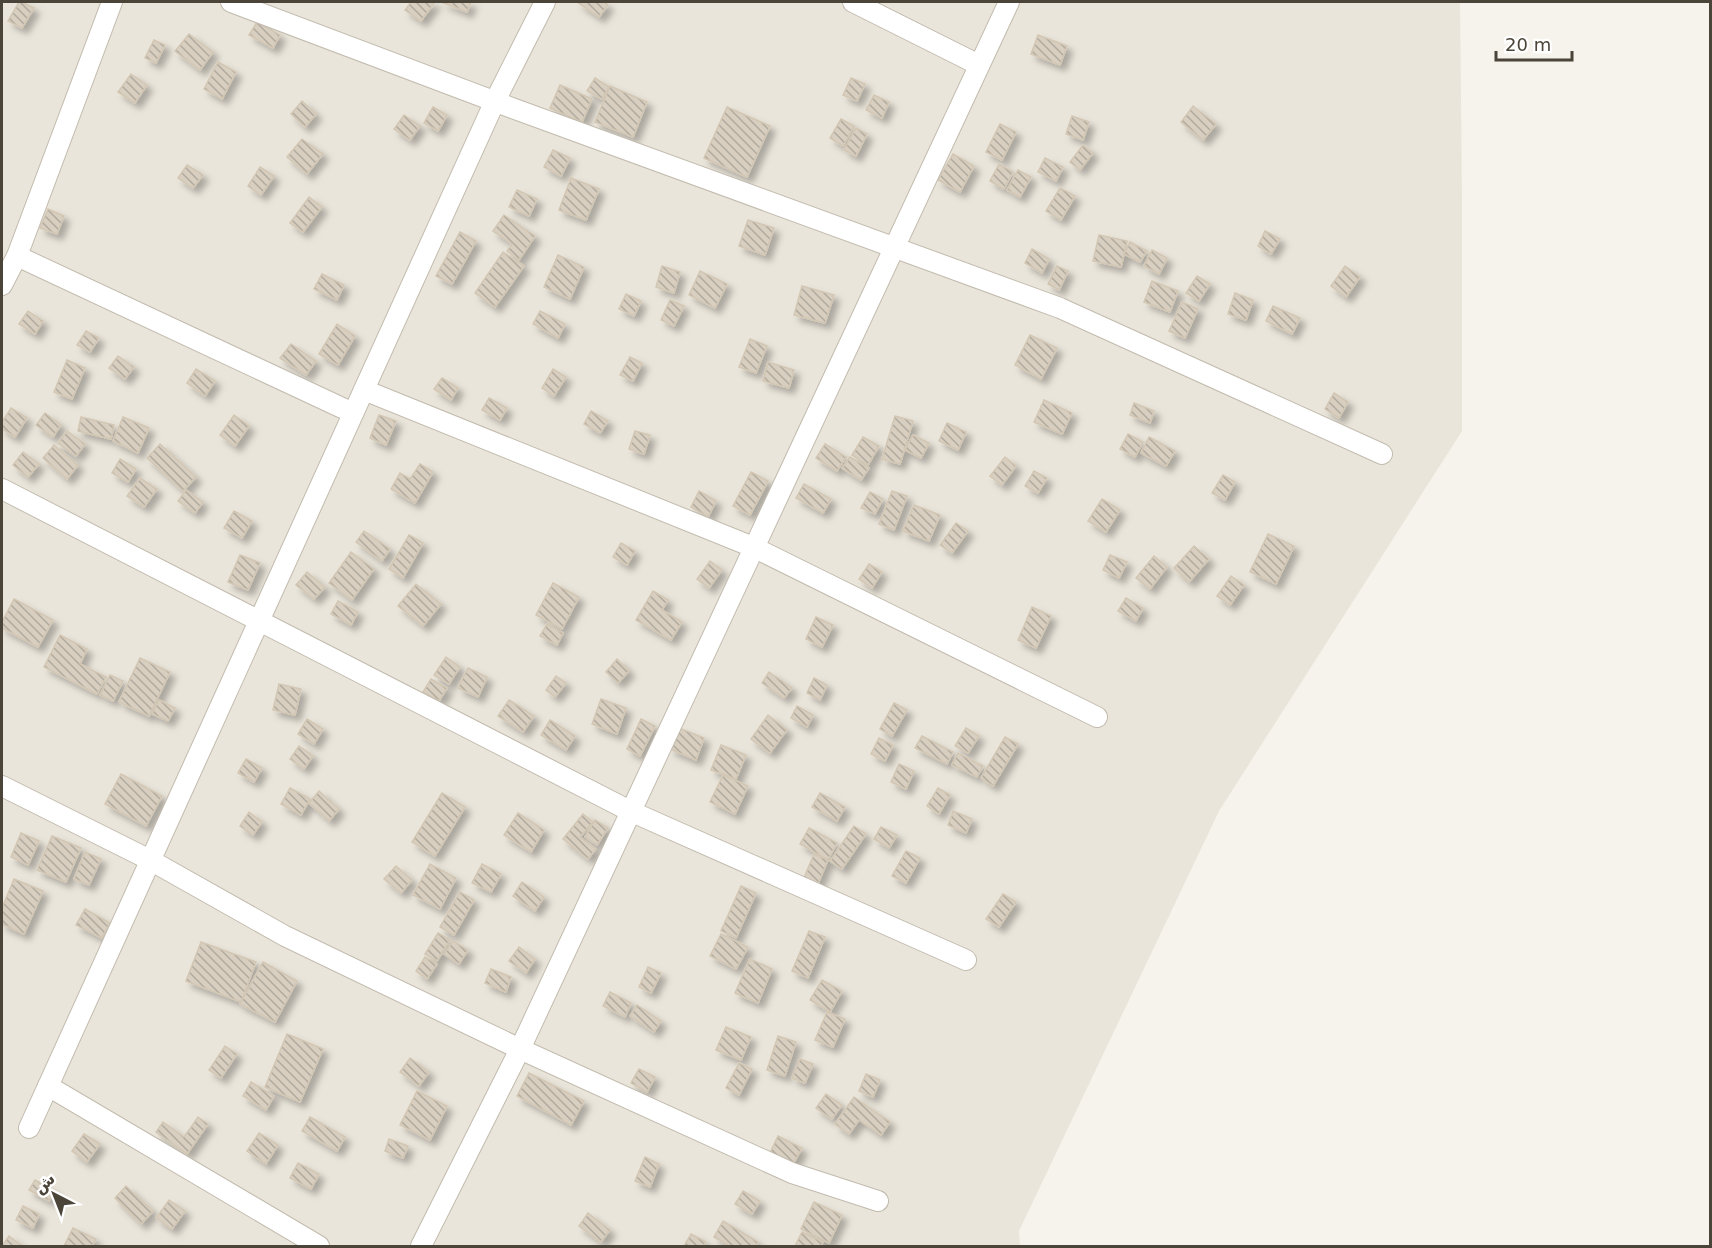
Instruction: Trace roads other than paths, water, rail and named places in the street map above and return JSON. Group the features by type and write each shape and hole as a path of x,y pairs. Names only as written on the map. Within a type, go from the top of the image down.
{"street":[{"path":"2,285 17,256 112,2"},
{"path":"231,2 1060,308 1382,454"},
{"path":"29,1128 495,101 545,2"},
{"path":"853,2 979,65"},
{"path":"421,1246 520,1049 1009,2"},
{"path":"17,256 353,413"},
{"path":"364,390 753,547 1096,717"},
{"path":"2,489 630,811 966,960"},
{"path":"2,786 150,860 285,936 520,1049 792,1173 878,1201"},
{"path":"48,1086 319,1246"}]}
